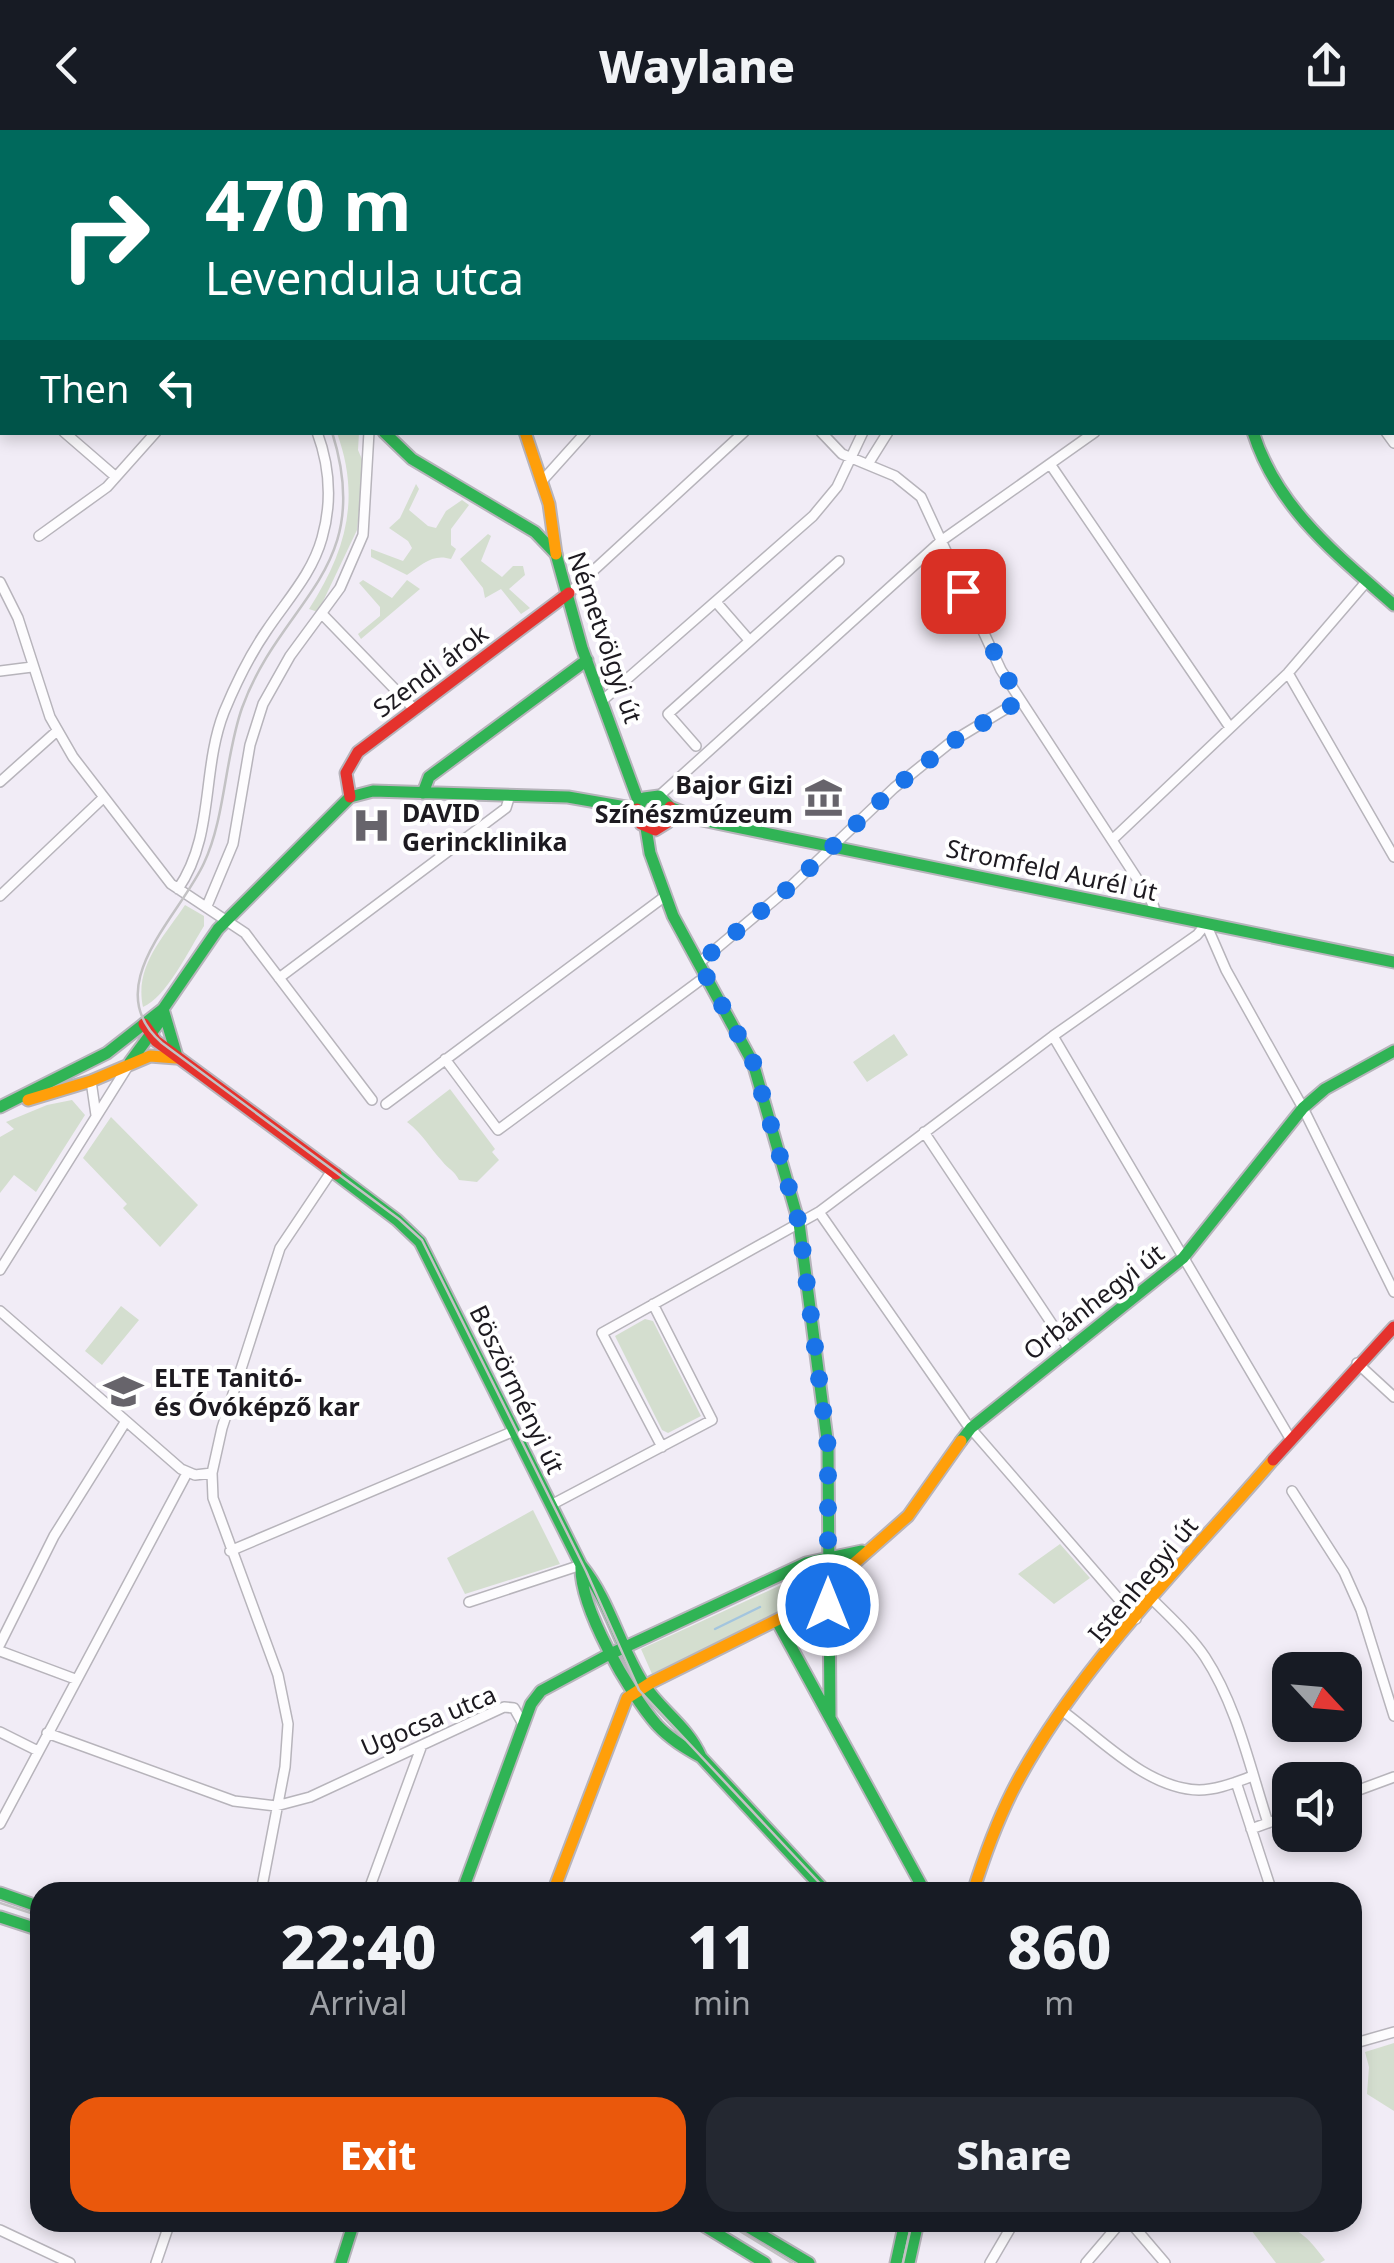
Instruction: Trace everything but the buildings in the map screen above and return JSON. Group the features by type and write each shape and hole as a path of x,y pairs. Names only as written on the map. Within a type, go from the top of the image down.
{"street":[{"path":"67,435 116,477"},
{"path":"39,536 107,487 153,435"},
{"path":"178,889 192,867 201,841 225,710 244,666 310,568 324,527 328,484 318,435"},
{"path":"207,906 226,867 239,819 250,744 263,704 290,656 323,615 352,565 364,529 370,435"},
{"name":"Németvölgyi út","path":"387,435 412,460 535,532 556,554 587,660 638,806"},
{"path":"526,435 548,504 556,554"},
{"path":"542,481 583,435"},
{"path":"569,593 741,435"},
{"path":"823,435 832,446 914,489 1019,701 1112,840 1154,907 1154,914"},
{"path":"603,700 814,516 837,487 865,435"},
{"path":"868,464 885,435"},
{"path":"0,1270 86,1136 155,1012 163,1009 227,919 350,796 373,791 568,797 638,806 657,796 941,542 1091,435"},
{"path":"1255,435 1270,477 1284,499 1394,605"},
{"path":"1050,464 1229,726"},
{"path":"535,532 548,504"},
{"path":"696,746 668,714 839,561"},
{"path":"1112,840 1288,673 1366,581"},
{"path":"1,586 18,618 56,731 103,798 178,889 246,933 372,1100"},
{"name":"Szendi árok","path":"350,796 344,777 350,761 569,593"},
{"path":"716,602 749,640"},
{"path":"323,615 414,710"},
{"path":"423,793 429,777 587,660"},
{"path":"0,671 32,667"},
{"path":"1288,673 1394,857"},
{"path":"699,963 952,742 1019,701"},
{"path":"0,782 56,731"},
{"name":"Németvölgyi út","path":"626,763 642,786 657,796"},
{"path":"280,978 506,808 510,795"},
{"path":"654,866 670,807 657,796"},
{"path":"0,896 103,798"},
{"path":"638,806 638,820 646,828 664,897 753,1062 799,1223 826,1434 830,1717"},
{"name":"Stromfeld Aurél út","path":"670,807 702,820 1394,962"},
{"name":"Stromfeld Aurél út","path":"664,825 702,820"},
{"path":"646,828 664,825"},
{"path":"386,1104 664,897"},
{"path":"662,1447 602,1332 819,1212 1053,1036 1197,935 1206,924 1226,970 1303,1108 1394,1292"},
{"path":"445,1059 498,1130 706,976"},
{"path":"163,1009 172,1045 180,1059"},
{"path":"0,1108 147,1030"},
{"name":"Böszörményi út","path":"147,1030 332,1172 337,1186 392,1226 413,1234 430,1259 580,1565 580,1583 620,1650 638,1690 697,1743 702,1757 817,1882"},
{"path":"1053,1036 1291,1440"},
{"name":"Orbánhegyi út","path":"638,1690 807,1605 867,1550 889,1536 972,1428 1184,1258 1303,1108 1325,1089 1394,1051"},
{"path":"0,1108 92,1081 150,1056 180,1059"},
{"path":"96,1115 92,1081 97,1059"},
{"path":"924,1132 1068,1348"},
{"path":"263,1882 288,1747 285,1701 213,1498 212,1473 225,1418 280,1248 332,1172"},
{"path":"819,1212 972,1428 1136,1618"},
{"path":"551,1506 712,1420 653,1304"},
{"path":"0,1311 187,1473 212,1473"},
{"name":"Istenhegyi út","path":"975,1882 1006,1802 1064,1712 1136,1618 1357,1363 1394,1327"},
{"path":"1357,1363 1394,1397"},
{"path":"75,1679 0,1647 54,1536 126,1422"},
{"path":"230,1551 514,1431"},
{"path":"2,1817 187,1473"},
{"path":"1292,1491 1344,1572 1394,1716"},
{"path":"828,1556 867,1550"},
{"name":"Ugocsa utca","path":"524,1726 540,1691 806,1562 828,1556"},
{"path":"468,1602 580,1565"},
{"path":"1153,1600 1196,1645 1212,1669 1227,1700 1268,1823"},
{"path":"777,1621 920,1882"},
{"path":"556,1882 620,1710 638,1690"},
{"name":"Ugocsa utca","path":"276,1806 310,1797 504,1707 520,1714 524,1726"},
{"path":"1064,1712 1156,1778 1201,1790 1253,1776"},
{"path":"466,1882 524,1726"},
{"path":"0,1732 38,1751"},
{"path":"47,1733 234,1801 276,1806"},
{"path":"372,1882 422,1746"},
{"path":"1362,1789 1394,1778"},
{"path":"1236,1782 1269,1882"},
{"path":"1251,1829 1272,1822"},
{"path":"0,1893 30,1904"},
{"path":"0,1917 30,1927"},
{"path":"1362,2041 1394,2032"},
{"path":"0,2230 70,2263"},
{"path":"156,2263 167,2232"},
{"path":"341,2263 351,2232"},
{"path":"714,2232 765,2263"},
{"path":"757,2232 809,2263"},
{"path":"896,2263 902,2232"},
{"path":"910,2263 916,2232"},
{"path":"990,2263 1008,2232"},
{"path":"1086,2263 1112,2232"},
{"path":"1139,2232 1165,2263"}],"green space":[{"path":"338,435 359,435 358,450 364,464 357,530 318,612 309,609 332,566 346,524 348,480"},
{"path":"416,484 419,489 409,510 428,526 436,528 446,511 462,500 469,505 451,529 451,545 456,549 451,559 433,559 407,575 371,557 371,549 403,561 412,548 389,528 400,518"},
{"path":"488,534 491,536 481,561 502,577 513,566 523,566 525,575 509,589 530,608 521,614 501,589 485,598 483,588 460,559"},
{"path":"363,580 392,598 407,580 420,589 361,639 358,634 380,616 380,607 359,583"},
{"path":"185,905 204,916 204,926 169,983 143,1007 141,992 147,965"},
{"path":"894,1034 908,1055 867,1082 853,1062"},
{"path":"450,1089 499,1160 477,1182 459,1180 407,1122"},
{"path":"72,1100 85,1115 36,1192 14,1175 0,1193 0,1137 14,1129 6,1122 47,1105"},
{"path":"111,1117 198,1205 160,1247 123,1208 127,1204 83,1158"},
{"path":"121,1306 139,1320 102,1365 85,1351"},
{"path":"645,1319 653,1321 701,1416 668,1433 662,1430 615,1336"},
{"path":"533,1510 560,1564 465,1594 447,1558"},
{"path":"1060,1544 1090,1578 1054,1604 1018,1574"},
{"path":"816,1569 821,1581 801,1601 652,1674 641,1649"},
{"path":"1394,2043 1394,2111 1367,2094 1369,2067 1365,2052"},
{"path":"1253,2232 1299,2232 1325,2260 1320,2263 1276,2263"}],"waterway":[{"path":"715,1629 760,1607"}],"tram line":[{"path":"333,435 342,479 342,518 333,552 259,671 242,708 211,846 140,975 138,999 144,1021 162,1043 422,1240 586,1571 639,1690 819,1882"},
{"path":"0,1903 30,1913"},
{"path":"741,2232 792,2263"},
{"path":"903,2263 910,2232"}],"traffic: fast":[{"path":"387,435 412,459 535,532 556,554 582,648 639,803"},
{"path":"1254,435 1277,484 1293,507 1330,548 1394,605"},
{"path":"423,793 429,777 587,660"},
{"path":"0,1107 107,1053 163,1009 218,929 350,797 373,791 568,797 637,809"},
{"path":"637,809 644,798 659,796 670,807 702,820 1394,962"},
{"path":"646,828 650,853 673,916 753,1063 799,1223 828,1447 830,1717"},
{"path":"163,1009 176,1053"},
{"path":"130,1062 158,1024 163,1009"},
{"path":"961,1441 971,1428 1183,1258 1303,1108 1325,1089 1394,1051"},
{"path":"336,1174 420,1242 635,1668 701,1757"},
{"path":"466,1882 531,1704 541,1691 606,1656 806,1563 862,1551"},
{"path":"581,1565 597,1626 646,1711 667,1735 701,1757 817,1882"},
{"path":"777,1621 920,1882"},
{"path":"0,1893 30,1904"},
{"path":"0,1917 30,1927"},
{"path":"341,2263 351,2232"},
{"path":"714,2232 765,2263"},
{"path":"757,2232 809,2263"},
{"path":"896,2263 903,2232"},
{"path":"909,2263 916,2232"}],"traffic: slow":[{"path":"526,435 549,504 556,554"},
{"path":"28,1100 91,1081 150,1056 176,1058"},
{"path":"557,1882 627,1698 807,1605 908,1516 961,1441"},
{"path":"977,1882 1012,1792 1067,1703 1133,1619 1273,1460"}],"traffic: jam":[{"path":"350,797 346,773 358,752 569,593"},
{"path":"637,809 641,824 655,830 668,822 670,807"},
{"path":"144,1024 156,1041 336,1174"},
{"path":"1273,1460 1394,1327"}],"place":[{"name":"Bajor Gizi Színészmúzeum","path":"823,798"},
{"name":"DAVID Gerincklinika","path":"372,826"},
{"name":"ELTE Tanitó- és Óvóképző kar","path":"124,1391"}],"route":[{"path":"828,1605 828,1448 799,1223 753,1062 699,963 791,886 894,788 952,742 1019,701 963,591"}]}
